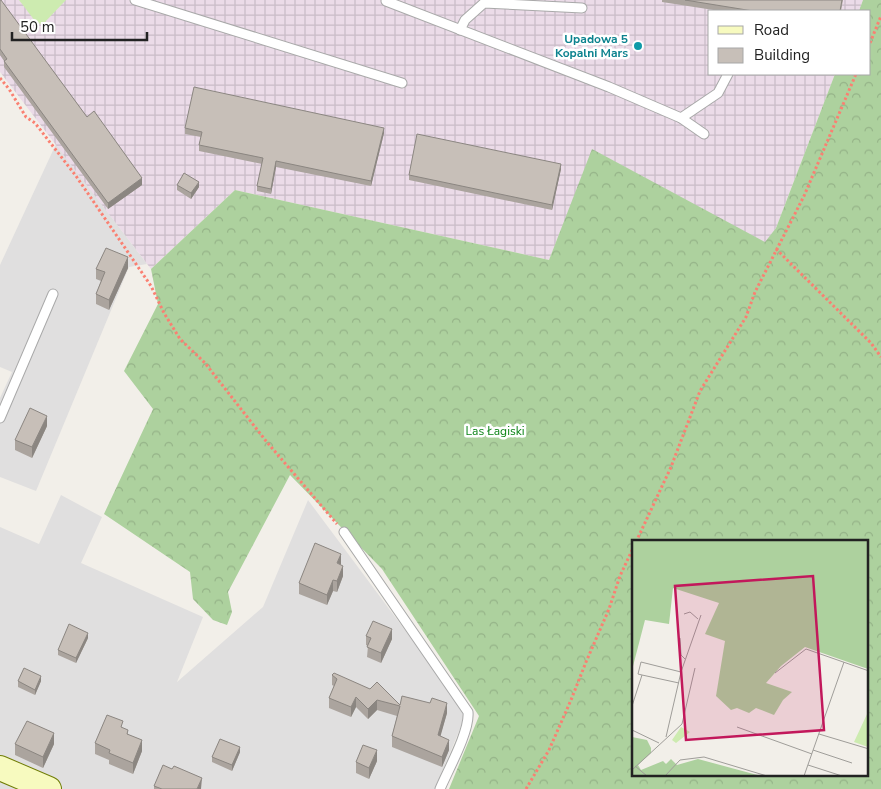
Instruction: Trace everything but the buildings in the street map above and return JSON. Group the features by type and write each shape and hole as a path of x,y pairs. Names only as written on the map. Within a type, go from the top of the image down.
{"street":[{"path":"0,768 48,789"}],"lane":[{"path":"135,0 402,83"},
{"path":"386,0 609,87 681,118 704,134"},
{"path":"460,30 464,20 484,3 582,8"},
{"path":"681,118 718,93 727,75"},
{"path":"0,418 53,294"},
{"path":"344,532 468,712 469,720 466,731 440,789"}],"path":[{"path":"871,41 881,16"},
{"path":"637,540 671,467 700,391 746,317 755,292 804,196 856,75"},
{"path":"0,78 10,89 26,117 35,123 76,176 151,286 164,313 180,338 206,364 266,441 344,532"},
{"path":"776,249 872,343 881,357"},
{"path":"526,789 549,750 572,700 609,609 620,576 632,550"}],"shaded area":[{"path":"0,0 863,0 859,10 708,10 708,75 835,75 776,228 765,243 593,150 549,260 235,190 151,269 0,72"},
{"path":"56,144 147,264 129,267 36,491 0,477 0,398 12,372 0,367 0,265"},
{"path":"61,495 102,517 81,563 203,617 177,682 263,607 308,500 463,708 462,724 435,789 0,789 0,527 39,544"}],"green space":[{"path":"19,0 66,0 44,23 40,24 35,21"},
{"name":"Las Łagiski","path":"863,0 881,0 881,789 449,789 479,716 382,569 290,475 228,592 232,612 227,625 213,620 193,599 190,572 104,514 153,409 124,371 158,304 151,269 235,190 549,260 592,149 765,242 776,228 835,75 871,75 871,10 859,10"}],"place":[{"name":"Upadowa 5 Kopalni Mars","path":"638,46"}]}
